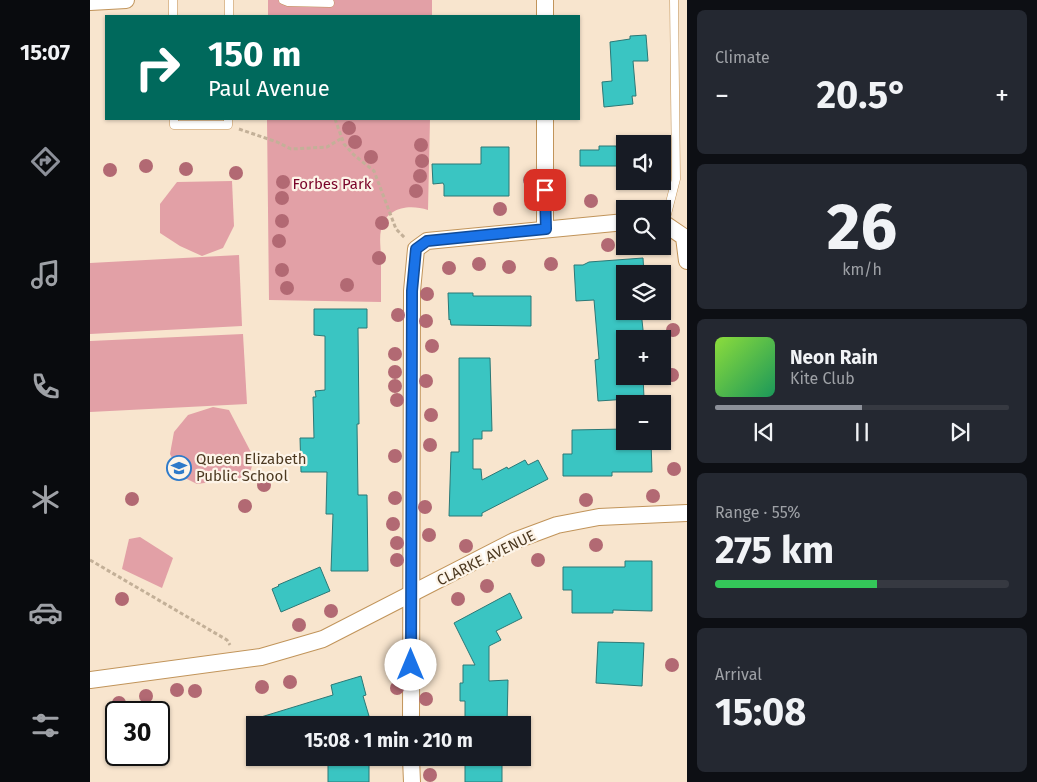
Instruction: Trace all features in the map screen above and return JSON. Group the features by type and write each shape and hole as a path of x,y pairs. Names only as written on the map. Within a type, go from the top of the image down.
{"street":[{"path":"90,2 126,0"},
{"path":"545,0 545,15"},
{"path":"545,120 546,229"},
{"path":"411,716 412,291 422,245 546,229 616,223"},
{"path":"671,227 684,237 687,261"},
{"name":"CLARKE AVENUE","path":"90,680 261,657 323,639 514,541 557,525 599,517 687,513"},
{"path":"411,766 412,782"}],"lane":[{"path":"173,0 173,15"},
{"path":"229,0 229,15"},
{"path":"283,0 288,2 330,3"},
{"path":"670,200 676,179 674,0"},
{"path":"174,120 174,125 228,122"}],"path":[{"path":"336,120 344,144 374,171 396,229 422,245"},
{"path":"228,122 291,149 326,147 342,138"},
{"path":"90,560 227,640 230,646"}],"green space":[{"path":"268,0 432,0 432,15 268,15"},
{"name":"Forbes Park","path":"267,120 430,120 428,210 413,207 399,209 388,216 384,222 380,237 381,302 269,300"},
{"path":"232,181 234,226 223,248 202,256 180,246 160,233 160,204 177,182"},
{"path":"239,255 242,326 90,334 90,263"},
{"path":"243,334 247,404 90,412 90,341"},
{"path":"213,407 229,410 254,458 249,477 197,484 181,476 170,454 174,432 188,415"},
{"path":"140,537 173,558 162,588 122,569 129,539"}],"building":[{"path":"646,35 648,61 633,61 636,96 632,96 633,104 604,107 602,82 612,81 610,42 630,39 630,36"},
{"path":"599,146 616,146 616,166 580,166 580,150 599,150"},
{"path":"481,147 509,147 509,196 444,196 443,183 433,184 432,164 481,164"},
{"path":"643,258 643,265 616,265 616,320 642,320 643,330 616,330 616,385 643,385 644,395 616,395 616,400 598,401 595,360 599,359 594,300 576,301 574,265 583,265 589,262"},
{"path":"448,293 473,293 473,296 531,296 531,326 451,325 449,320"},
{"path":"314,309 367,309 367,328 358,328 359,424 357,424 358,495 367,495 368,571 331,571 333,514 326,514 327,472 301,472 300,438 314,438 313,397 316,397 315,391 325,390 325,336 314,335"},
{"path":"459,358 490,358 492,431 482,431 482,439 473,439 473,469 481,469 482,480 525,460 528,465 538,460 548,479 482,513 482,516 449,516 451,452 459,452"},
{"path":"616,429 616,450 651,450 652,472 612,472 612,476 563,476 563,454 572,454 572,430"},
{"path":"625,561 652,561 652,611 613,610 613,613 572,613 572,590 563,590 563,567 625,567"},
{"path":"320,567 330,591 281,612 272,589"},
{"path":"510,593 522,618 496,631 501,640 489,646 489,681 508,680 507,716 465,716 465,701 460,701 463,665 475,665 454,623"},
{"path":"598,642 644,643 642,686 596,683"},
{"path":"361,676 366,695 363,696 369,716 264,716 333,695 331,685"},
{"path":"328,766 369,766 369,782 328,782"},
{"path":"465,766 502,766 502,782 465,782"}],"place":[{"name":"Queen Elizabeth Public School","path":"179,468"}],"route":[{"path":"411,665 412,291 416,249 427,241 546,229 545,190"}]}
